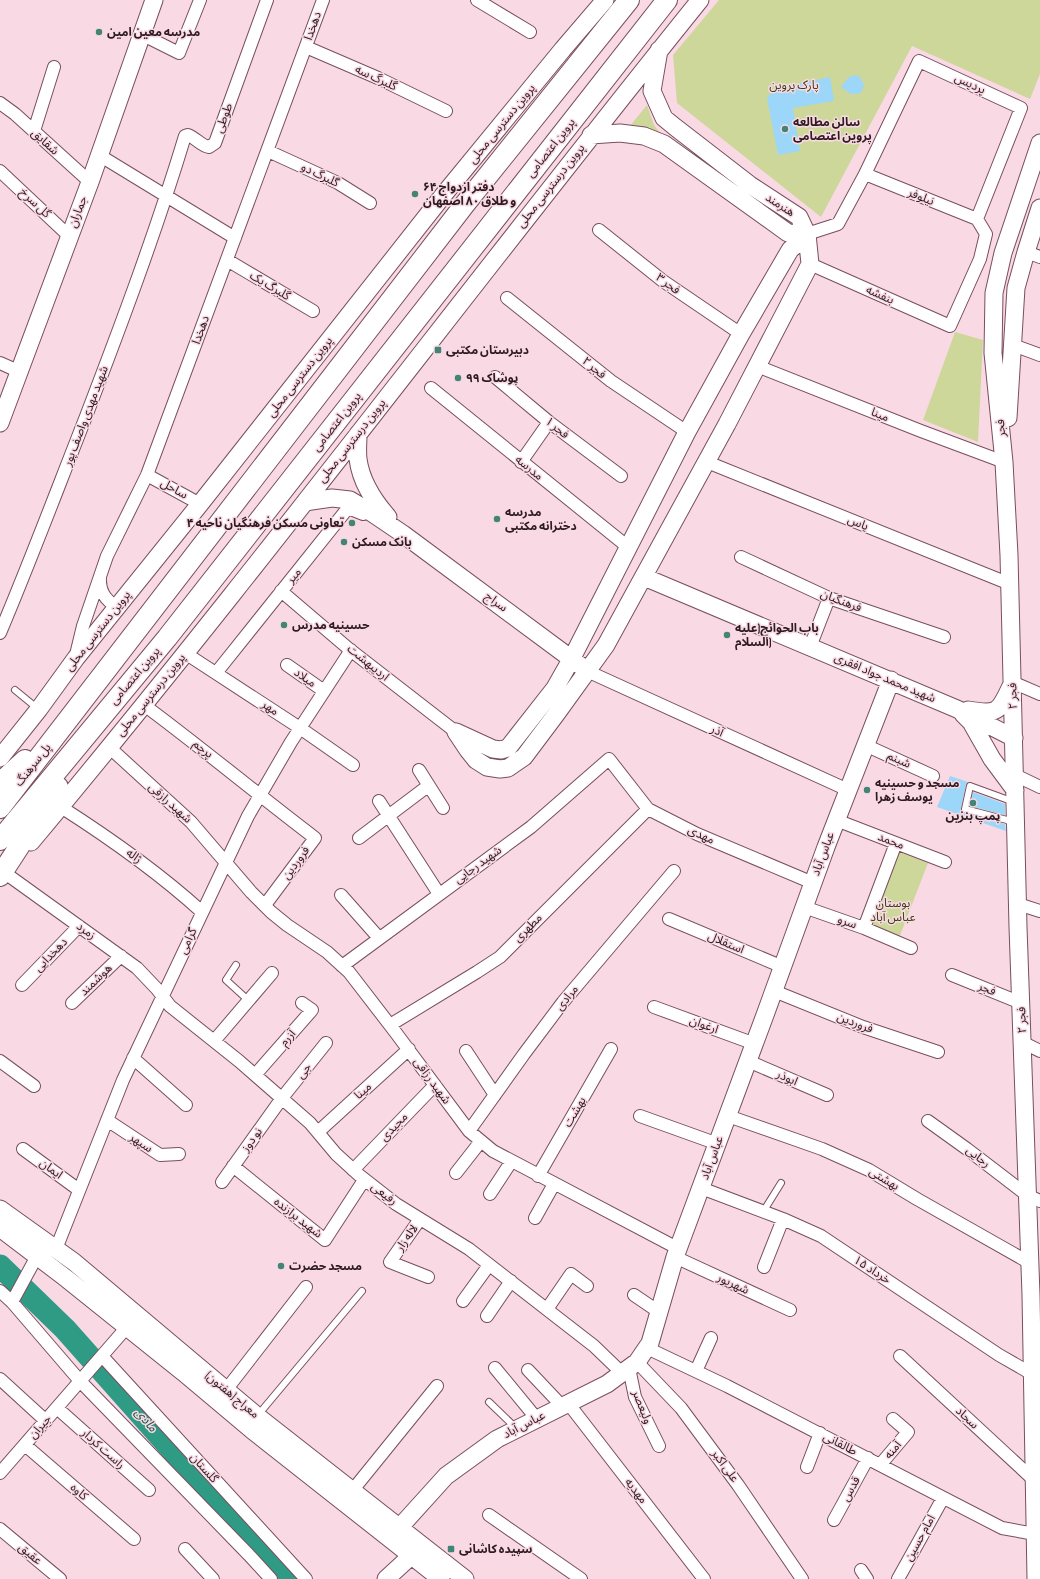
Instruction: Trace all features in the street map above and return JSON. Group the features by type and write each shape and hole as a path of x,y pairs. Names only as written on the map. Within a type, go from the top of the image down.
{"main road":[{"name":"پروین اعتصامی","path":"66,722 465,204 629,0"},
{"name":"پروین اعتصامی","path":"0,840 182,619 667,0"},
{"path":"2,876 114,703"},
{"path":"0,783 66,722"},
{"name":"پل سرهنگ","path":"0,808 66,722"}],"street":[{"name":"جماران","path":"0,420 100,155 154,0"},
{"path":"141,34 179,53 200,0"},
{"name":"طوطی","path":"167,197 185,136 193,136 206,147 209,147 215,143 267,0"},
{"name":"دهخدا","path":"76,658 83,626 100,574 107,556 147,474 323,0"},
{"path":"476,0 530,32"},
{"name":"پروین دسترسی محلی","path":"0,758 76,658 200,504 445,193 605,0"},
{"name":"پروین درسترسی محلی","path":"2,876 110,748 305,502 591,135 700,0"},
{"name":"گلبرگ سه","path":"306,47 378,78 446,111"},
{"name":"هنرمند","path":"660,50 652,91 664,118 750,185 798,217 807,234"},
{"name":"پردیس","path":"865,174 919,61 1021,108 977,219"},
{"path":"34,132 54,66"},
{"name":"شقایق","path":"0,103 15,114 90,182"},
{"path":"664,144 675,127"},
{"name":"هنرمند","path":"591,135 620,133 644,136 664,144 788,233 807,234"},
{"name":"فجر","path":"1004,462 994,353 994,294 1003,253 1040,143"},
{"name":"گلبرگ دو","path":"268,151 338,183 370,203"},
{"path":"100,155 235,238"},
{"name":"گل سرخ","path":"0,171 69,236"},
{"path":"456,732 493,750 508,748 555,688 572,658 687,432 741,334 790,250 807,234 838,224 865,174"},
{"name":"نیلوفر","path":"865,174 977,219"},
{"name":"شهید مهدی واصف پور","path":"0,633 25,573 119,330 167,197"},
{"name":"فجر","path":"1004,462 1016,288 1033,254 1040,208"},
{"name":"بنفشه","path":"810,264 950,326 980,259 986,234 977,219"},
{"name":"فجر ۳","path":"599,230 663,281 741,334"},
{"path":"456,732 476,760 487,768 508,768 524,757 557,714 606,645 707,462 810,264 807,234"},
{"name":"گلبرگ یک","path":"227,260 313,311"},
{"name":"فجر ۲","path":"507,298 611,381 687,432"},
{"path":"1013,345 1040,355"},
{"path":"0,363 18,371"},
{"name":"مینا","path":"757,366 1004,462"},
{"name":"فجر ۱","path":"495,377 549,422 621,476"},
{"name":"مدرسه","path":"431,388 628,547"},
{"path":"521,462 549,422"},
{"name":"سراج","path":"358,434 358,459 365,485 378,505 403,534"},
{"name":"یاس","path":"707,462 1010,584"},
{"name":"فجر ۲","path":"1004,462 1010,584 1022,1042 1034,1198 1030,1263 1032,1374 1037,1482 1035,1534 1038,1573"},
{"name":"ساحل","path":"147,474 200,504"},
{"name":"سراج","path":"305,502 332,498 350,500 403,534 572,658 587,671"},
{"name":"میر","path":"216,673 348,508 368,517 383,520"},
{"name":"فرهنگیان","path":"742,557 829,598 944,637"},
{"path":"100,574 99,584 102,594 108,602 117,607"},
{"name":"شهید محمد جواد افقری","path":"644,577 891,680 957,709 1014,738"},
{"name":"اردیبهشت","path":"281,591 351,650 456,732"},
{"path":"810,647 829,598"},
{"name":"گرامی","path":"56,1249 133,1058 248,816 300,728 351,650"},
{"name":"مهر","path":"185,653 300,728 353,765"},
{"name":"میلاد","path":"287,665 324,691"},
{"name":"آذر","path":"587,671 848,790"},
{"name":"عباس آباد","path":"399,1528 446,1476 497,1439 607,1384 630,1367 650,1343 677,1253 812,883 891,680"},
{"path":"957,709 984,713 995,712 1000,707 1012,682 1040,694"},
{"name":"پرچم","path":"144,705 195,743 260,796"},
{"path":"957,709 971,722 992,758 1015,789 1040,787"},
{"name":"شبنم","path":"865,745 933,776"},
{"name":"شهید رازقی","path":"110,748 191,822 226,862"},
{"name":"مهدی","path":"610,759 648,809 698,834 812,883"},
{"name":"شهید رجایی","path":"342,966 531,826 610,759"},
{"path":"419,770 443,808"},
{"path":"359,838 428,786"},
{"name":"فروردین","path":"260,796 315,838 264,906"},
{"path":"379,801 439,894"},
{"name":"ژاله","path":"61,807 112,840 171,884 202,912"},
{"name":"مطهری","path":"390,1025 477,972 500,956 648,809"},
{"name":"محمد","path":"836,820 945,862"},
{"path":"864,928 896,843"},
{"name":"شهید رزاقی","path":"226,862 264,906 287,925 327,952 349,972 409,1049 469,1131 493,1151 511,1162 554,1184 677,1253"},
{"name":"مرادی","path":"469,1131 563,1002 674,871"},
{"name":"زمرد","path":"2,876 79,926 121,956 137,968 162,996"},
{"path":"341,895 379,938"},
{"path":"1018,904 1040,911"},
{"name":"سرو","path":"804,907 864,928 911,948"},
{"name":"استقلال","path":"669,919 782,967"},
{"name":"دهخدایی","path":"22,985 79,926"},
{"name":"هوشمند","path":"72,1003 121,956"},
{"path":"214,1041 272,973"},
{"name":"فجر","path":"952,975 1021,1003"},
{"name":"فروردین","path":"774,990 863,1027 938,1052"},
{"name":"رفیعی","path":"162,996 170,1006 255,1075 310,1123 336,1154 364,1180 396,1204 469,1249 594,1346 630,1367"},
{"name":"آزرم","path":"255,1075 312,1010 302,1003"},
{"name":"ارغوان","path":"654,1007 754,1044"},
{"path":"1022,1042 1040,1051"},
{"name":"جی","path":"282,1098 326,1043"},
{"name":"مینا","path":"318,1132 409,1049"},
{"name":"بهشت","path":"538,1176 611,1049"},
{"path":"466,1051 495,1095"},
{"path":"133,1058 186,1105"},
{"path":"0,1060 34,1086"},
{"name":"ابوذر","path":"748,1061 827,1095"},
{"name":"مجیدی","path":"353,1170 435,1085"},
{"name":"نو دوز","path":"222,1182 282,1098"},
{"path":"640,1116 718,1144"},
{"name":"بهشتی","path":"728,1116 822,1148 869,1170 917,1200 1030,1263"},
{"name":"سپهر","path":"107,1120 160,1155 179,1154"},
{"name":"رجایی","path":"928,1120 1034,1198"},
{"path":"456,1173 481,1141"},
{"name":"ایمان","path":"23,1149 79,1190"},
{"path":"490,1194 511,1162"},
{"name":"شهید برازنده","path":"233,1166 326,1240 364,1180"},
{"path":"535,1218 554,1184"},
{"name":"۱۵ خرداد","path":"701,1188 783,1219 820,1236 999,1355 1032,1374"},
{"name":"معراج (هفتون)","path":"0,1209 74,1262 257,1416 465,1579"},
{"name":"لاله زار","path":"420,1219 390,1262 428,1278"},
{"path":"764,1267 783,1219"},
{"name":"معراج (هفتون)","path":"0,1228 128,1327 252,1430 441,1579"},
{"name":"شهریور","path":"677,1253 790,1310"},
{"path":"12,1302 38,1256"},
{"path":"463,1301 490,1265"},
{"path":"547,1309 572,1274 587,1286"},
{"path":"487,1316 511,1281"},
{"path":"226,1390 306,1287"},
{"path":"0,1291 12,1302 80,1381 249,1555 270,1579"},
{"path":"634,1295 659,1312"},
{"name":"جیران","path":"0,1473 128,1327"},
{"path":"696,1371 711,1338"},
{"name":"طالقانی","path":"647,1348 820,1433 1002,1528 1035,1534"},
{"name":"گلستان","path":"102,1356 306,1579"},
{"name":"سجاد","path":"900,1356 1037,1482"},
{"name":"ولیعصر","path":"630,1367 636,1397 659,1446"},
{"name":"علی اکبر","path":"630,1367 681,1408 743,1491 802,1579"},
{"path":"495,1368 537,1419"},
{"path":"528,1370 565,1405"},
{"path":"0,1379 46,1421"},
{"path":"352,1491 437,1386"},
{"name":"مهدیه","path":"565,1405 701,1578"},
{"name":"راست کردار","path":"57,1408 149,1490"},
{"name":"آمنه","path":"880,1465 908,1432 893,1419"},
{"path":"807,1467 820,1433"},
{"name":"کاوه","path":"25,1445 134,1539"},
{"name":"قدس","path":"834,1520 868,1458"},
{"name":"امام حسین","path":"898,1579 943,1498"},
{"path":"489,1515 581,1579"},
{"name":"عقیق","path":"0,1529 60,1579"},
{"path":"185,1549 213,1579"},
{"path":"386,1579 411,1556"}],"lane":[{"path":"15,690 38,709"},
{"path":"1015,789 970,786 965,809 1007,820 1016,826"},
{"path":"236,965 226,980 248,1000"},
{"path":"763,1212 781,1183"},
{"path":"257,1416 362,1291"},
{"path":"489,1402 517,1429"}],"green space":[{"name":"پارک پروین","path":"719,0 1040,0 1040,74 1030,99 912,46 821,217 677,103 673,55"},
{"path":"647,105 654,125 660,133 638,126 630,126"},
{"path":"955,332 983,340 978,442 923,420"},
{"name":"بوستان عباس آباد","path":"900,852 928,863 899,938 869,925"}],"building":[{"path":"854,75 860,77 864,85 862,91 857,94 851,94 841,87 848,78"},
{"name":"سالن مطالعه پروین اعتصامی","path":"830,77 834,101 793,108 800,151 778,155 767,98 774,89"},
{"path":"950,776 968,782 961,808 962,812 1005,824 1006,831 937,807"},
{"path":"973,792 1005,804 1005,815 970,806"}],"waterway":[{"name":"مادی","path":"0,1266 65,1329 287,1579"}],"place":[{"name":"مدرسه معین امین","path":"99,32"},
{"name":"سالن مطالعه پروین اعتصامی","path":"785,129"},
{"name":"دفتر ازدواج ۶۴ و طلاق ۸۰ اصفهان","path":"415,194"},
{"name":"دبیرستان مکتبی","path":"438,350"},
{"name":"پوشاک ۹۹","path":"458,378"},
{"name":"مدرسه دخترانه مکتبی","path":"497,519"},
{"name":"تعاونی مسکن فرهنگیان ناحیه ۴","path":"352,523"},
{"name":"بانک مسکن","path":"344,542"},
{"name":"حسینیه مدرس","path":"284,625"},
{"name":"باب الحوائج(علیه السلام)","path":"727,635"},
{"name":"مسجد و حسینیه یوسف زهرا","path":"867,790"},
{"name":"پمپ بنزین","path":"973,803"},
{"name":"مسجد حضرت","path":"281,1266"},
{"name":"سپیده کاشانی","path":"451,1549"}]}
